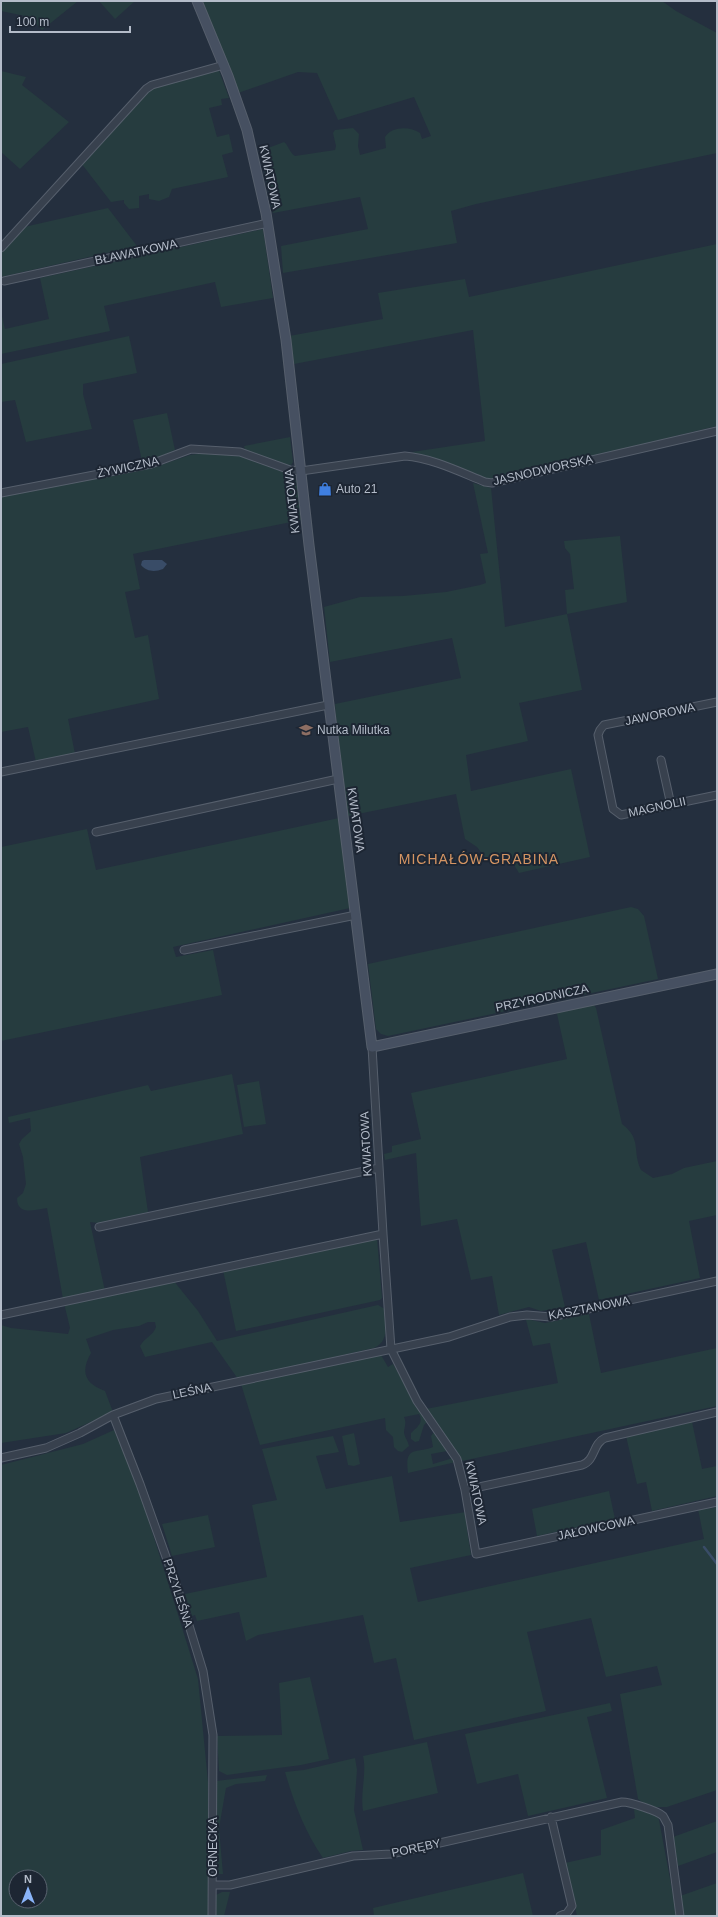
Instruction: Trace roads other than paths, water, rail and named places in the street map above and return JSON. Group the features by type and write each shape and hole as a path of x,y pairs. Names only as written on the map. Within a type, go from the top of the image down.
{"street":[{"name":"KWIATOWA","path":"197,1 224,65 252,148 268,223 285,333 328,705 372,1047 391,1349 417,1401 455,1455 465,1490 476,1554"},
{"path":"1,248 146,88 224,65"},
{"name":"BŁAWATKOWA","path":"4,281 268,223"},
{"name":"JASNODWORSKA","path":"301,471 405,456 420,458 485,482 492,483 717,431"},
{"name":"ŻYWICZNA","path":"1,493 150,464 191,449 240,452 290,470 301,471"},
{"name":"JAWOROWA","path":"604,725 717,702"},
{"path":"1,772 328,705"},
{"name":"MAGNOLII","path":"604,725 598,735 613,809 616,812 621,815 717,794"},
{"path":"661,760 671,805"},
{"path":"96,832 338,779"},
{"path":"184,950 356,915"},
{"name":"PRZYRODNICZA","path":"372,1047 717,974"},
{"path":"99,1227 379,1168"},
{"path":"1,1315 383,1234"},
{"name":"KASZTANOWA","path":"391,1349 449,1337 510,1317 527,1315 551,1317 717,1281"},
{"name":"LEŚNA","path":"1,1458 46,1448 80,1434 113,1415 136,1406 175,1395 391,1349"},
{"path":"465,1490 582,1465 592,1459 596,1445 605,1438 717,1412"},
{"name":"PRZYLEŚNA","path":"113,1415 140,1484 180,1596 203,1671 210,1707 213,1735 213,1778"},
{"name":"JAŁOWCOWA","path":"476,1554 717,1502"},
{"name":"ORNECKA","path":"212,1916 213,1778"},
{"name":"PORĘBY","path":"213,1885 230,1885 353,1856 392,1854 551,1817 618,1803 630,1802 659,1813 664,1817 668,1825 680,1916"},
{"path":"551,1817 572,1906 567,1913 560,1916"}],"water":[{"path":"162,560 167,564 163,569 151,571 141,565 142,561"}],"waterway":[{"path":"704,1547 717,1564"}],"place":[{"name":"Auto 21","path":"325,489"},
{"name":"Nutka Milutka","path":"306,730"}],"district":[{"name":"MICHAŁÓW-GRABINA","path":"479,859"}]}
